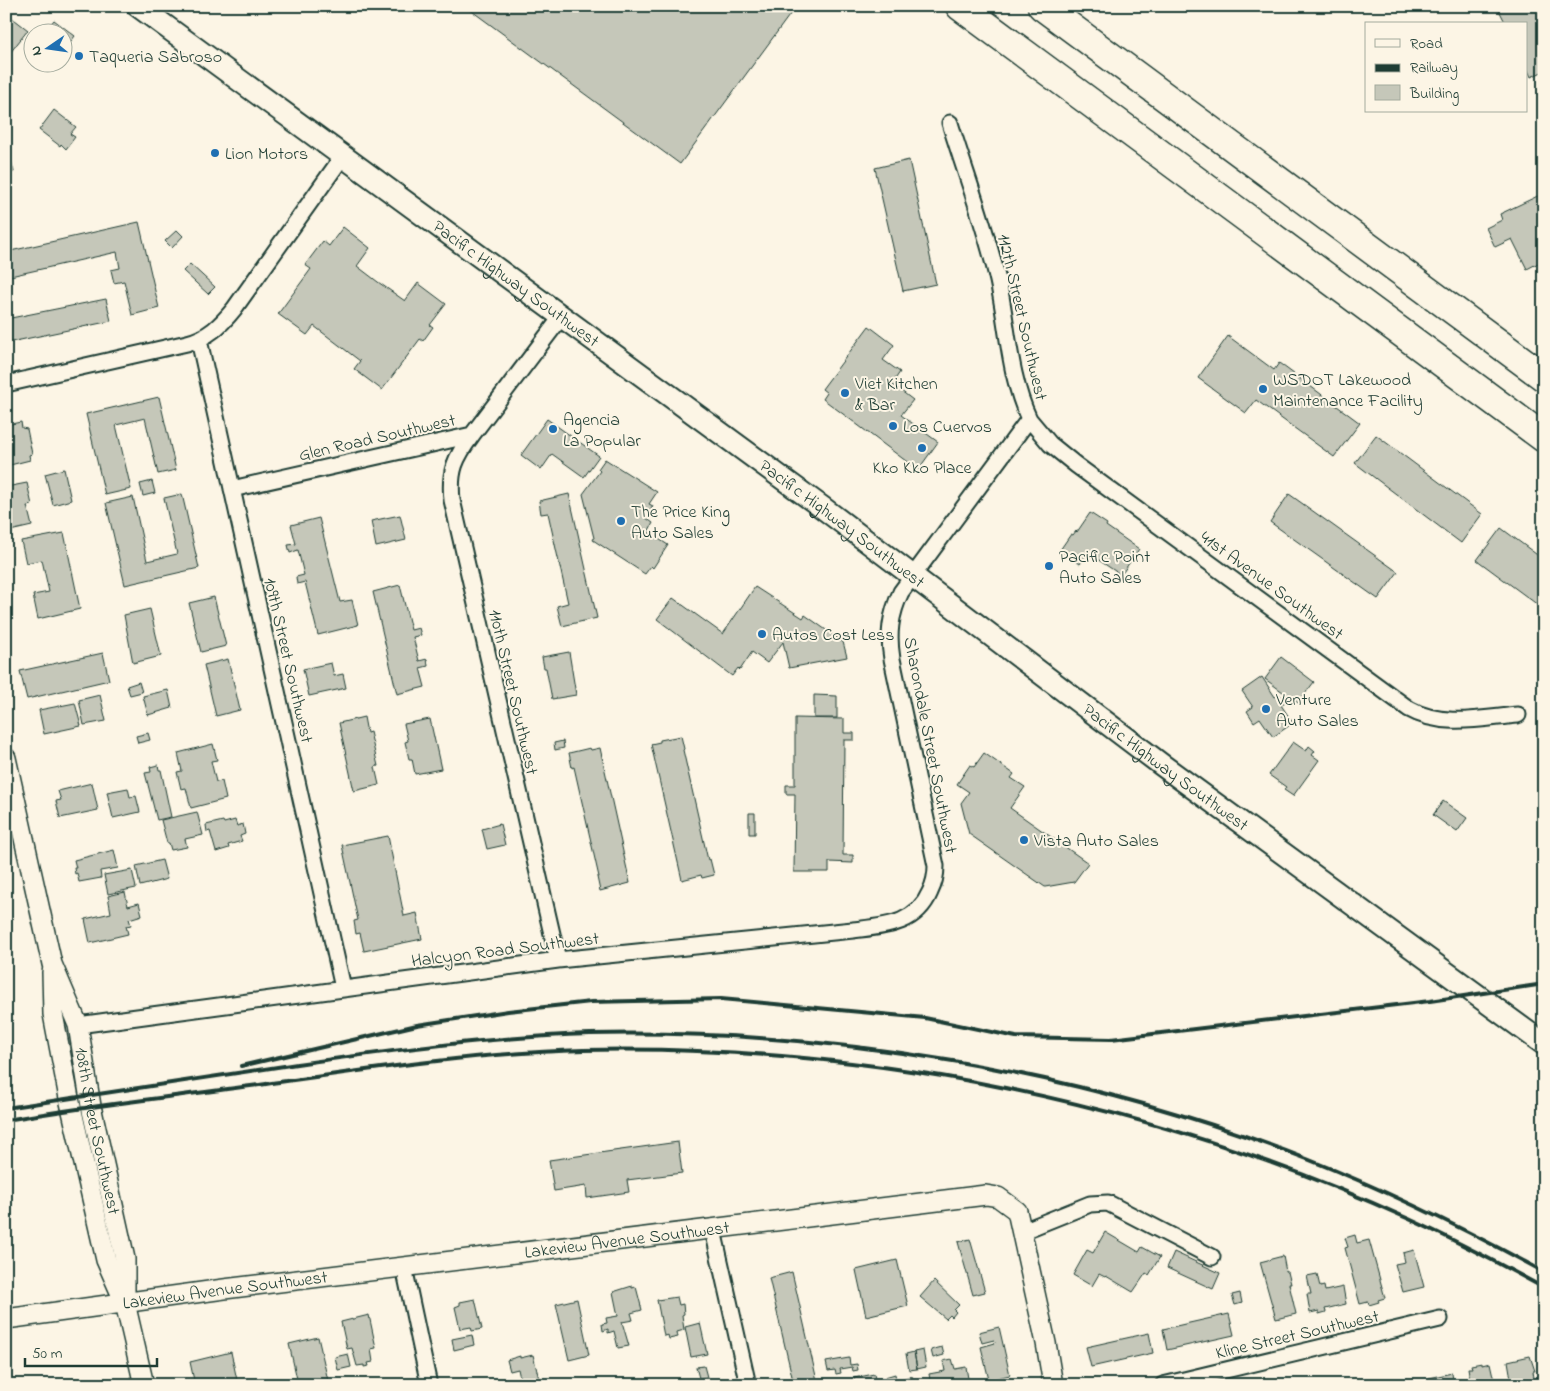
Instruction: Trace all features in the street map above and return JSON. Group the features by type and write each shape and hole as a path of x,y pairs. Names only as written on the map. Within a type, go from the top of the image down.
{"highway":[{"path":"960,6 1544,438"},
{"path":"1042,6 1544,377"}],"main road":[{"name":"Pacific Highway Southwest","path":"138,6 562,316 914,576 1162,765 1544,1044"}],"street":[{"name":"112th Street Southwest","path":"914,576 1029,419 1017,384 996,274 950,123"},
{"path":"6,384 199,340 213,331 230,314 343,156"},
{"name":"Glen Road Southwest","path":"232,489 472,435 562,316"},
{"name":"109th Street Southwest","path":"199,340 343,988"},
{"name":"41st Avenue Southwest","path":"1029,419 1050,444 1076,465 1410,709 1428,717 1454,720 1518,715"},
{"name":"110th Street Southwest","path":"472,435 452,468 450,480 452,500 558,960"},
{"name":"Sharondale Street Southwest","path":"914,576 901,592 893,610 890,639 893,667 936,862 935,877 928,897"},
{"name":"108th Street Southwest","path":"6,758 52,964 78,1024 91,1106 125,1259 125,1303"},
{"name":"Halcyon Road Southwest","path":"78,1024 558,960 871,928 891,924 912,915 921,908 928,897"},
{"name":"108th Street Southwest","path":"52,964 53,1014 70,1098 106,1260 125,1303 144,1385"},
{"name":"Lakeview Avenue Southwest","path":"6,1319 224,1289 986,1196 998,1197 1017,1211 1023,1231 1053,1385"},
{"path":"1023,1231 1090,1204 1108,1203 1212,1257"},
{"path":"713,1230 748,1385"},
{"path":"404,1267 429,1385"},
{"name":"Kline Street Southwest","path":"1163,1385 1440,1319"}],"building":[{"path":"465,6 790,6 794,9 680,164"},
{"path":"1497,6 1544,6 1544,71 1531,77 1528,70 1528,22 1505,22"},
{"path":"6,13 22,25 22,38 6,58"},
{"path":"54,110 76,127 70,134 75,137 66,149 39,130"},
{"path":"6,140 14,172 6,173"},
{"path":"909,160 936,284 903,291 875,168"},
{"path":"1544,193 1544,260 1527,269 1512,239 1495,247 1486,228 1502,220 1500,214"},
{"path":"139,222 159,308 132,315 124,281 114,283 111,270 120,268 117,252 6,277 6,252"},
{"path":"343,227 370,248 357,266 378,282 405,301 418,283 446,304 430,325 433,327 423,341 420,339 382,390 354,369 360,361 314,326 307,335 278,314 311,269 305,265 323,241 329,246"},
{"path":"177,230 183,236 172,248 165,241"},
{"path":"190,264 215,287 208,294 183,271"},
{"path":"106,299 111,321 6,343 6,319"},
{"path":"869,326 894,345 883,360 900,372 892,384 913,400 901,415 938,442 918,470 823,399 827,393 822,389"},
{"name":"WSDOT Lakewood Maintenance Facility","path":"1228,336 1274,370 1279,363 1360,423 1334,457 1256,400 1246,413 1198,378"},
{"path":"159,397 176,470 158,474 145,418 116,425 131,489 105,495 86,414"},
{"path":"547,419 599,456 584,477 552,454 541,470 521,455"},
{"path":"21,422 22,428 27,429 32,454 29,455 30,460 10,465 9,462 6,463 6,425"},
{"path":"1376,435 1482,514 1461,543 1355,463"},
{"path":"605,459 657,492 649,504 653,506 646,518 653,523 648,532 668,545 653,568 651,566 645,574 593,540 583,494 600,471 598,469"},
{"path":"64,469 71,500 53,505 45,474"},
{"path":"152,481 155,493 143,496 140,484"},
{"path":"27,483 32,505 27,506 32,526 10,531 11,538 6,539 6,487"},
{"path":"182,494 199,568 125,585 106,503 133,497 147,561 177,554 164,498"},
{"path":"569,494 597,618 562,626 557,606 568,603 548,513 541,514 539,501"},
{"path":"1289,494 1398,572 1378,599 1270,522"},
{"path":"1090,513 1139,549 1121,575 1088,553 1080,564 1060,550 1071,534 1073,535 1077,532"},
{"path":"400,515 406,540 376,547 371,521"},
{"path":"319,518 340,602 352,600 358,625 318,635 305,582 297,584 296,577 304,575 298,550 290,553 288,545 296,544 291,525"},
{"path":"1501,528 1544,560 1544,606 1542,608 1477,560"},
{"path":"64,533 80,609 38,619 33,595 49,592 42,560 26,563 21,541"},
{"path":"400,585 411,630 419,628 421,635 413,637 419,661 427,659 428,666 420,668 425,687 397,694 373,592"},
{"path":"755,587 803,618 805,615 843,642 847,657 789,668 783,642 767,663 752,652 740,670 738,668 732,676 657,619 673,598 723,634"},
{"path":"214,597 226,646 201,652 189,603"},
{"path":"150,609 161,656 133,663 124,615"},
{"path":"569,652 576,695 552,699 542,657"},
{"path":"103,653 109,680 27,699 20,671"},
{"path":"1281,657 1314,682 1298,703 1265,679"},
{"path":"228,659 240,710 216,716 204,665"},
{"path":"331,663 334,676 343,674 346,688 309,696 303,669"},
{"name":"Venture Auto Sales","path":"1262,677 1275,697 1279,694 1285,702 1281,705 1293,723 1273,737 1260,718 1254,722 1247,711 1253,707 1242,691"},
{"path":"139,682 142,692 130,695 127,686"},
{"path":"168,690 172,708 148,715 143,696"},
{"path":"100,695 106,721 84,725 79,700"},
{"path":"814,695 837,696 837,718 814,718"},
{"path":"75,703 81,726 44,734 39,710"},
{"path":"364,717 367,733 370,732 378,766 375,767 379,785 354,791 339,723"},
{"path":"795,718 844,719 844,733 854,733 854,740 844,740 843,855 853,855 853,863 829,862 829,872 794,872 795,794 786,794 786,785 795,785"},
{"path":"430,719 441,769 415,774 412,759 409,759 405,742 408,741 404,724"},
{"path":"148,733 150,740 138,743 136,736"},
{"path":"681,736 708,860 710,859 714,875 702,878 701,875 682,880 651,744 660,742 660,740"},
{"path":"563,741 564,748 555,750 554,743"},
{"path":"1293,742 1306,751 1309,746 1315,751 1312,755 1319,760 1293,796 1284,790 1286,787 1269,775"},
{"path":"213,744 217,760 211,761 216,782 222,781 226,799 191,808 186,788 181,789 177,772 182,771 178,753"},
{"path":"590,748 591,750 600,748 630,883 600,891 597,877 599,877 574,767 572,768 569,753"},
{"path":"984,753 1014,774 1011,778 1025,787 1010,808 1088,863 1074,882 1045,887 969,834 961,803 969,792 957,784 970,765 974,767"},
{"path":"158,765 159,770 161,770 171,817 157,820 145,773 151,772 150,767"},
{"path":"92,783 98,810 60,818 56,801 61,800 58,791"},
{"path":"128,788 130,797 136,796 140,812 113,818 107,792"},
{"path":"1443,801 1467,818 1457,832 1433,815"},
{"path":"197,812 203,835 185,839 187,847 171,850 169,843 167,843 161,820"},
{"path":"749,813 755,813 755,834 749,834"},
{"path":"235,820 237,826 243,824 245,834 240,836 242,841 228,845 229,848 216,852 210,831 207,832 206,825"},
{"path":"500,824 505,845 487,849 482,829"},
{"path":"388,836 404,916 417,913 422,939 364,951 360,933 356,934 354,921 358,920 342,845"},
{"path":"114,850 118,868 100,871 101,878 79,882 77,873 75,874 74,860"},
{"path":"162,860 167,879 140,886 136,866"},
{"path":"132,870 136,888 108,894 104,875"},
{"path":"125,892 128,906 139,903 142,915 129,919 131,925 126,926 128,934 90,943 85,919 111,913 108,896"},
{"path":"678,1142 682,1173 627,1180 629,1192 587,1198 586,1186 554,1191 549,1160"},
{"path":"1105,1232 1139,1252 1142,1247 1160,1257 1149,1275 1146,1273 1133,1292 1106,1276 1099,1274 1092,1286 1073,1275 1087,1250 1093,1253"},
{"path":"1355,1235 1357,1243 1369,1240 1385,1298 1369,1305 1368,1302 1360,1304 1345,1248 1348,1247 1345,1238"},
{"path":"970,1239 985,1292 973,1295 958,1242"},
{"path":"1414,1250 1424,1287 1403,1292 1395,1264 1405,1262 1403,1253"},
{"path":"1174,1252 1220,1273 1213,1289 1167,1268"},
{"path":"1283,1256 1286,1272 1288,1272 1291,1284 1289,1284 1296,1314 1276,1319 1260,1262"},
{"path":"897,1260 908,1306 866,1316 856,1270"},
{"path":"792,1272 818,1385 794,1385 769,1278"},
{"path":"1317,1274 1320,1287 1324,1286 1325,1291 1343,1287 1346,1304 1325,1309 1326,1312 1319,1314 1319,1311 1310,1313 1307,1294 1311,1294 1307,1276"},
{"path":"934,1281 959,1305 954,1310 956,1312 952,1317 950,1315 946,1319 920,1297"},
{"path":"632,1286 632,1288 636,1287 642,1310 631,1313 633,1320 622,1322 629,1346 618,1348 614,1331 608,1333 608,1329 603,1331 602,1324 607,1323 606,1318 618,1316 613,1292"},
{"path":"1240,1293 1242,1303 1235,1305 1232,1295"},
{"path":"677,1297 679,1305 683,1304 684,1330 677,1332 678,1337 669,1339 668,1335 664,1336 657,1300"},
{"path":"475,1299 482,1329 472,1331 471,1327 460,1329 455,1307 460,1305 460,1302"},
{"path":"577,1299 589,1355 569,1360 556,1304"},
{"path":"1229,1314 1234,1335 1167,1350 1163,1329"},
{"path":"369,1315 376,1348 371,1349 373,1362 368,1363 369,1366 357,1366 352,1348 347,1349 341,1322"},
{"path":"700,1323 707,1354 691,1357 685,1327"},
{"path":"999,1327 1010,1375 989,1380 981,1347 995,1343 994,1340 982,1343 979,1332"},
{"path":"1149,1333 1153,1353 1091,1367 1086,1347"},
{"path":"472,1335 474,1345 454,1350 452,1339"},
{"path":"318,1337 329,1385 290,1385 289,1380 297,1379 289,1344"},
{"path":"942,1347 944,1355 933,1358 931,1350"},
{"path":"923,1350 926,1367 917,1369 914,1352"},
{"path":"231,1352 238,1385 195,1385 190,1362"},
{"path":"914,1352 917,1369 909,1370 906,1354"},
{"path":"348,1354 351,1367 338,1370 335,1357"},
{"path":"533,1355 539,1379 521,1383 518,1369 510,1371 507,1360"},
{"path":"1530,1356 1535,1371 1533,1371 1535,1385 1512,1385 1508,1361"},
{"path":"849,1358 850,1365 857,1364 858,1370 853,1371 852,1367 840,1369 841,1373 836,1374 835,1370 828,1371 826,1362"},
{"path":"952,1359 955,1369 966,1367 969,1384 931,1385 929,1374 945,1371 943,1361"},
{"path":"1482,1363 1482,1365 1490,1363 1495,1385 1471,1385 1468,1368 1472,1368 1471,1365"},
{"path":"704,1366 707,1377 699,1378 696,1367"},
{"path":"1452,1373 1453,1381 1456,1380 1457,1385 1430,1385 1429,1378"},
{"path":"874,1374 876,1385 855,1385 854,1378"},
{"path":"895,1374 896,1380 912,1376 914,1385 888,1385 885,1377"},
{"path":"1407,1379 1407,1382 1412,1381 1412,1385 1393,1385 1397,1384 1396,1382"}],"railway":[{"path":"241,1066 417,1025 508,1011 591,1002 721,999 925,1018 1016,1037 1111,1039 1430,1001 1544,984"},
{"path":"6,1108 334,1059 517,1038 590,1034 681,1034 773,1039 864,1048 954,1061 1044,1079 1133,1101 1221,1128 1307,1159 1367,1184 1457,1226 1544,1272"},
{"path":"6,1120 384,1067 503,1054 583,1050 689,1051 795,1057 901,1070 1005,1088 1109,1112 1211,1142 1311,1178 1409,1219 1477,1252 1544,1288"}],"place":[{"name":"Taqueria Sabroso","path":"79,56"},
{"name":"Lion Motors","path":"215,153"},
{"name":"WSDOT Lakewood Maintenance Facility","path":"1263,389"},
{"name":"Viet Kitchen & Bar","path":"845,393"},
{"name":"Los Cuervos","path":"893,426"},
{"name":"Agencia La Popular","path":"553,429"},
{"name":"Kko Kko Place","path":"922,448"},
{"name":"The Price King Auto Sales","path":"621,521"},
{"name":"Pacific Point Auto Sales","path":"1049,566"},
{"name":"Autos Cost Less","path":"762,634"},
{"name":"Venture Auto Sales","path":"1266,709"},
{"name":"Vista Auto Sales","path":"1024,840"}]}
